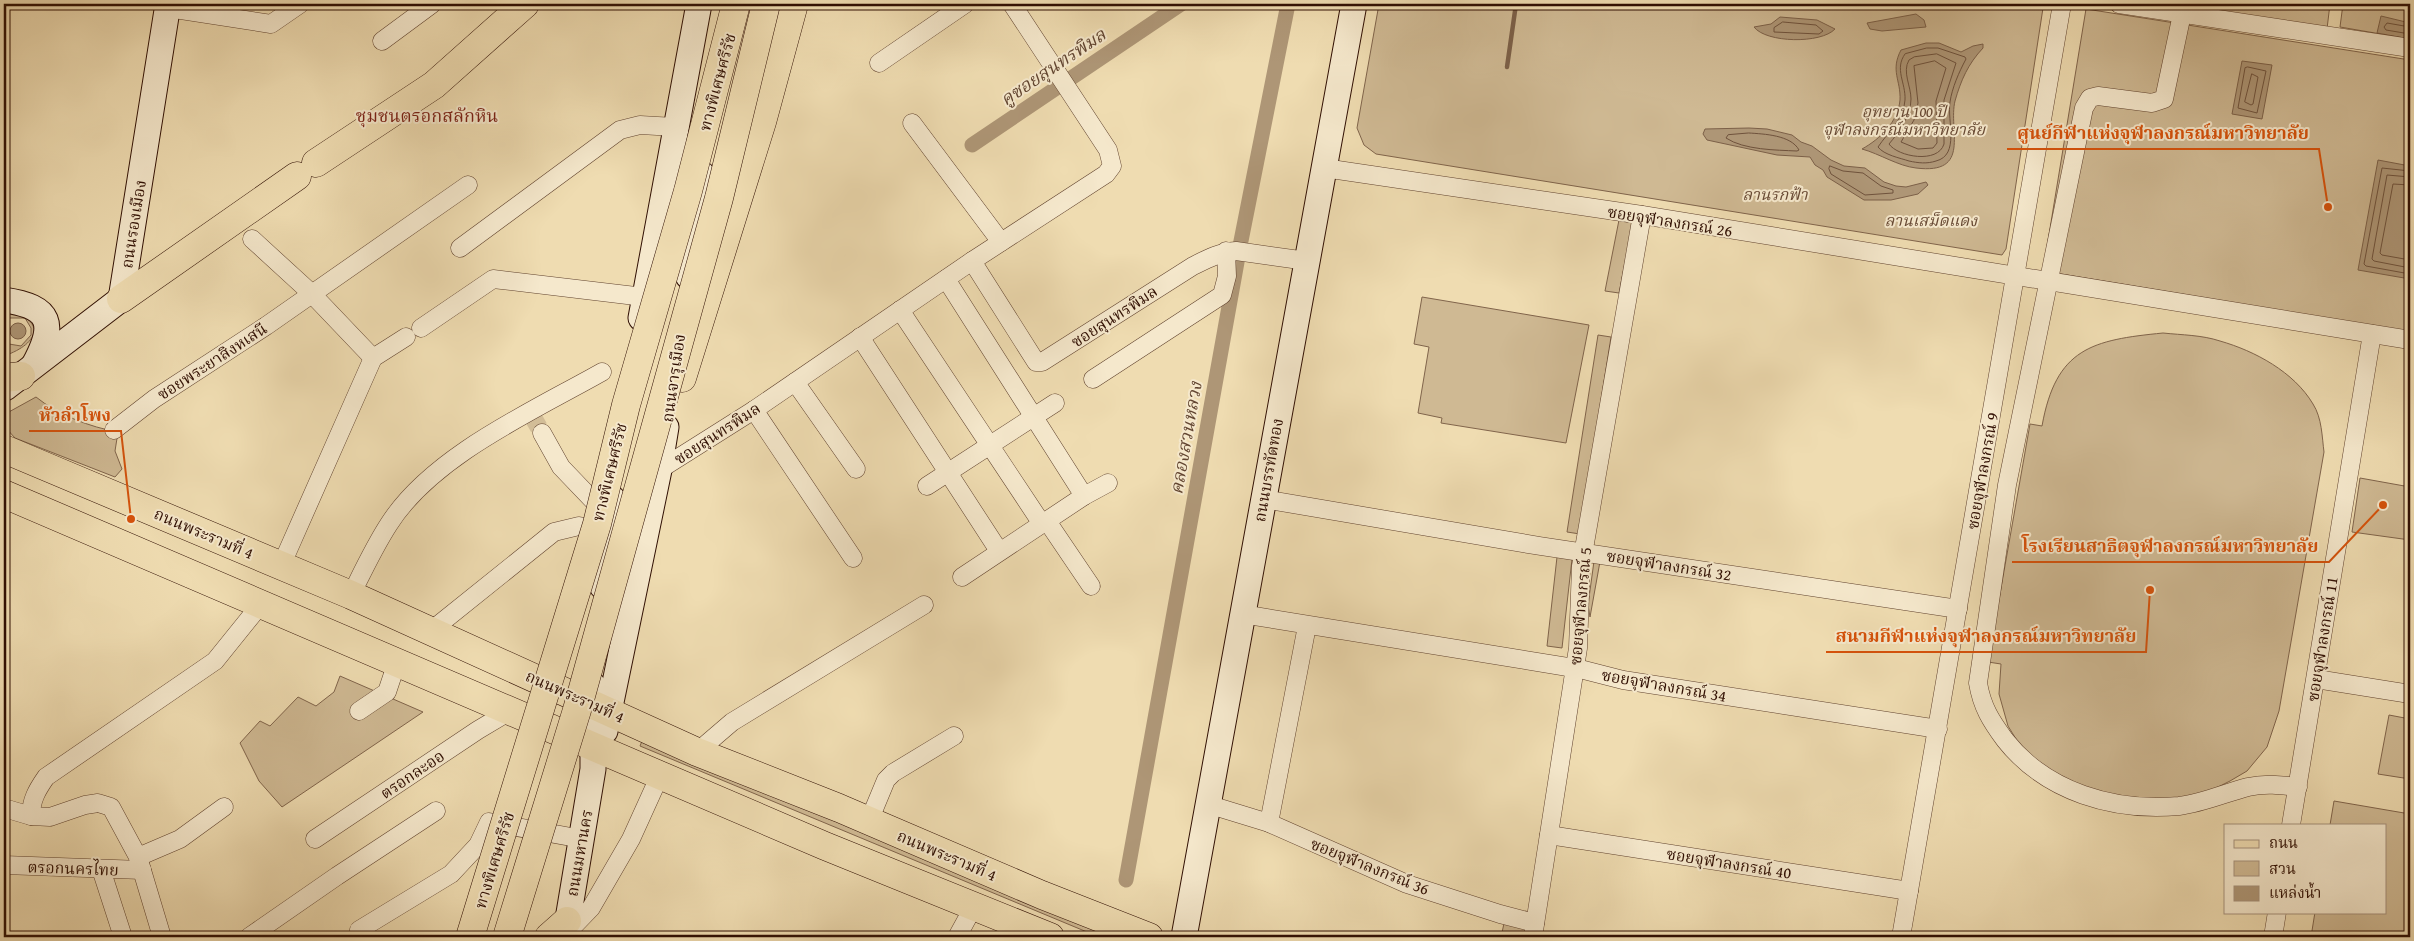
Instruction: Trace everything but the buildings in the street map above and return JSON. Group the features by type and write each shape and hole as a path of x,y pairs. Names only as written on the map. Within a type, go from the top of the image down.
{"main road":[{"path":"16,377 121,299 306,169 434,85 525,4"},
{"name":"ถนนจารุเมือง","path":"601,708 593,656 610,525 644,297 699,4"},
{"name":"ถนนจารุเมือง","path":"595,755 601,708 659,470 727,4"},
{"name":"ทางพิเศษศรีรัช","path":"470,937 597,524 626,405 688,191 736,4"},
{"name":"ทางพิเศษศรีรัช","path":"507,937 577,710 719,198 766,4"},
{"path":"666,427 762,122 794,4"},
{"name":"ถนนบรรทัดทอง","path":"1184,937 1354,4"},
{"name":"ถนนรองเมือง","path":"121,299 168,6"},
{"path":"4,300 25,303 42,313 48,325 46,344 16,377"},
{"name":"ถนนพระรามที่ 4","path":"4,449 432,630 697,752 1148,937"},
{"path":"4,494 548,726 595,755 660,774 824,846 1050,937"},
{"path":"484,937 548,726"},
{"name":"ถนนมหานคร","path":"562,932 582,839 595,755"}],"street":[{"path":"271,24 274,4"},
{"path":"168,6 271,24 300,4"},
{"path":"382,41 432,4"},
{"path":"879,63 965,4"},
{"name":"ซอยสุนทรพิมล","path":"659,470 754,410 972,261 1099,181 1112,166 1108,150 1012,4"},
{"name":"ซอยจุฬาลงกรณ์ 9","path":"1901,937 2062,4"},
{"path":"2119,4 2410,48"},
{"path":"2182,14 2164,99 2152,103 2098,96 2090,98 2087,102 2047,282 2007,485 1978,683 1985,712 2024,763 2063,786 2088,797 2114,803 2153,808 2207,800 2262,784 2298,787"},
{"path":"912,123 1001,242"},
{"path":"460,248 620,130 640,124 675,127"},
{"name":"ซอยจุฬาลงกรณ์ 26","path":"1324,168 1642,216 2015,277 2246,312 2410,340"},
{"name":"ซอยพระยาสิงหเสนี","path":"114,430 154,399 266,326 468,185"},
{"name":"ซอยจุฬาลงกรณ์ 5","path":"1534,930 1578,648 1579,588 1583,551 1642,216"},
{"path":"252,239 311,293 373,358"},
{"path":"1093,379 1222,295 1227,276 1238,252 1307,261"},
{"name":"ซอยสุนทรพิมล","path":"972,261 1036,362 1042,362 1192,266 1238,252"},
{"path":"281,566 373,358 493,279 644,297"},
{"path":"946,279 1084,496"},
{"path":"900,310 990,445 1091,586"},
{"name":"ซอยจุฬาลงกรณ์ 11","path":"2291,824 2372,334"},
{"path":"860,337 1000,551"},
{"path":"351,595 372,550 389,524 416,492 435,474 448,463 499,430 602,372"},
{"path":"795,382 856,470"},
{"path":"927,486 1056,403"},
{"path":"754,410 853,558"},
{"path":"542,433 561,467 610,525"},
{"path":"962,577 1084,496 1108,484"},
{"name":"ซอยจุฬาลงกรณ์ 32","path":"1263,499 1530,544 1958,610"},
{"path":"432,630 554,532 579,526 610,525"},
{"path":"31,816 31,805 36,792 46,777 216,661 261,604"},
{"path":"697,752 732,722 924,605"},
{"name":"ซอยจุฬาลงกรณ์ 34","path":"1242,614 1575,668 1623,680 1938,729"},
{"path":"1269,823 1307,626"},
{"path":"359,711 387,692 398,662"},
{"path":"2316,678 2410,694"},
{"name":"ตรอกละออ","path":"315,839 510,710"},
{"path":"869,821 886,780 893,773 954,736"},
{"path":"562,932 591,908 630,839 660,774"},
{"path":"4,808 31,816 50,817 85,805 98,803 111,808 140,863 162,937"},
{"name":"ซอยจุฬาลงกรณ์ 36","path":"1207,804 1269,823 1408,884 1500,914 1534,930"},
{"path":"140,863 180,840 224,807"},
{"path":"249,937 436,811"},
{"path":"359,930 451,874 478,846 489,822 582,839"},
{"name":"ซอยจุฬาลงกรณ์ 40","path":"1549,835 1909,891"},
{"name":"ตรอกนครไทย","path":"4,865 101,869 140,863"},
{"path":"101,869 122,937"},
{"path":"957,937 974,906"},
{"path":"2273,937 2277,914"}],"green space":[{"name":"อุทยาน 100 ปี จุฬาลงกรณ์มหาวิทยาลัย","path":"1379,4 2040,4 2043,8 2006,249 2002,255 1376,154 1364,145 1357,128"},
{"path":"2175,4 2330,4 2327,29"},
{"path":"2343,4 2410,4 2410,39 2340,27"},
{"path":"2086,9 2410,60 2410,332 2043,271"},
{"path":"1619,220 1633,223 1619,293 1605,291"},
{"path":"1422,297 1589,325 1566,443 1441,423 1442,418 1418,413 1429,347 1414,344"},
{"path":"4,310 18,314 27,319 33,325 34,332 26,345 4,356 4,336 9,344 21,346 31,335 31,328 25,318 10,318 4,325"},
{"path":"2163,333 2213,339 2233,345 2272,364 2295,382 2316,409 2324,452 2279,711 2267,747 2247,771 2214,789 2183,798 2153,801 2118,798 2062,780 2021,747 2008,726 1999,694 2001,664 1988,662 2030,424 2042,426 2048,400 2057,380 2068,364 2081,353 2097,345 2116,340"},
{"path":"1598,335 1611,337 1580,534 1567,532"},
{"path":"36,397 54,409 75,419 96,427 118,432 115,451 122,469 115,477 15,438 5,427 4,418 7,413"},
{"path":"2360,478 2410,487 2410,540 2352,532"},
{"path":"1595,554 1601,556 1590,617 1588,605"},
{"path":"1557,557 1572,559 1562,648 1547,646"},
{"path":"340,676 423,712 282,807 259,781 240,743 260,721 270,726 298,697 316,706 334,692"},
{"path":"2389,715 2410,719 2410,779 2378,774"},
{"path":"642,741 1116,937 1099,937 640,746"},
{"path":"2334,801 2410,814 2410,937 2311,937 2315,914 2386,914 2386,824 2330,824"},
{"path":"1505,919 1528,925 1525,937 1501,937"}],"water":[{"path":"1916,14 1924,20 1926,27 1882,31 1870,29 1867,23"},
{"path":"2381,16 2410,23 2410,39 2377,33"},
{"path":"1780,17 1817,20 1835,29 1828,34 1818,37 1794,40 1770,36 1754,27 1771,24"},
{"path":"1926,43 1939,43 1961,52 1973,46 1983,44 1983,48 1973,60 1966,73 1955,101 1954,148 1951,158 1945,165 1933,168 1916,168 1862,149 1881,135 1896,116 1899,108 1900,93 1896,64 1901,50"},
{"path":"2242,61 2272,65 2262,119 2232,114"},
{"path":"1705,129 1767,129 1792,135 1801,142 1812,146 1831,160 1844,166 1865,168 1884,182 1896,186 1906,187 1926,182 1928,185 1918,194 1891,200 1864,200 1827,177 1810,157 1777,155 1707,140 1703,134"},
{"path":"2378,160 2410,166 2410,279 2358,270"},
{"path":"18,323 24,325 26,331 24,337 18,339 12,337 10,331 12,325"}],"waterway":[{"name":"คูซอยสุนทรพิมล","path":"972,145 1181,4"},
{"name":"คลองสวนหลวง","path":"1126,880 1239,251 1288,4"},
{"path":"1507,67 1516,4"}],"tunnel":[{"path":"530,412 542,433"}],"place":[{"name":"ศูนย์กีฬาแห่งจุฬาลงกรณ์มหาวิทยาลัย","path":"2328,207"},
{"name":"โรงเรียนสาธิตจุฬาลงกรณ์มหาวิทยาลัย","path":"2383,505"},
{"name":"หัวลำโพง","path":"131,519"},
{"name":"สนามกีฬาแห่งจุฬาลงกรณ์มหาวิทยาลัย","path":"2150,590"}],"district":[{"name":"ชุมชนตรอกสลักหิน","path":"427,116"}],"park label":[{"name":"ลานรกฟ้า","path":"1775,194"},
{"name":"ลานเสม็ดแดง","path":"1931,220"}]}
